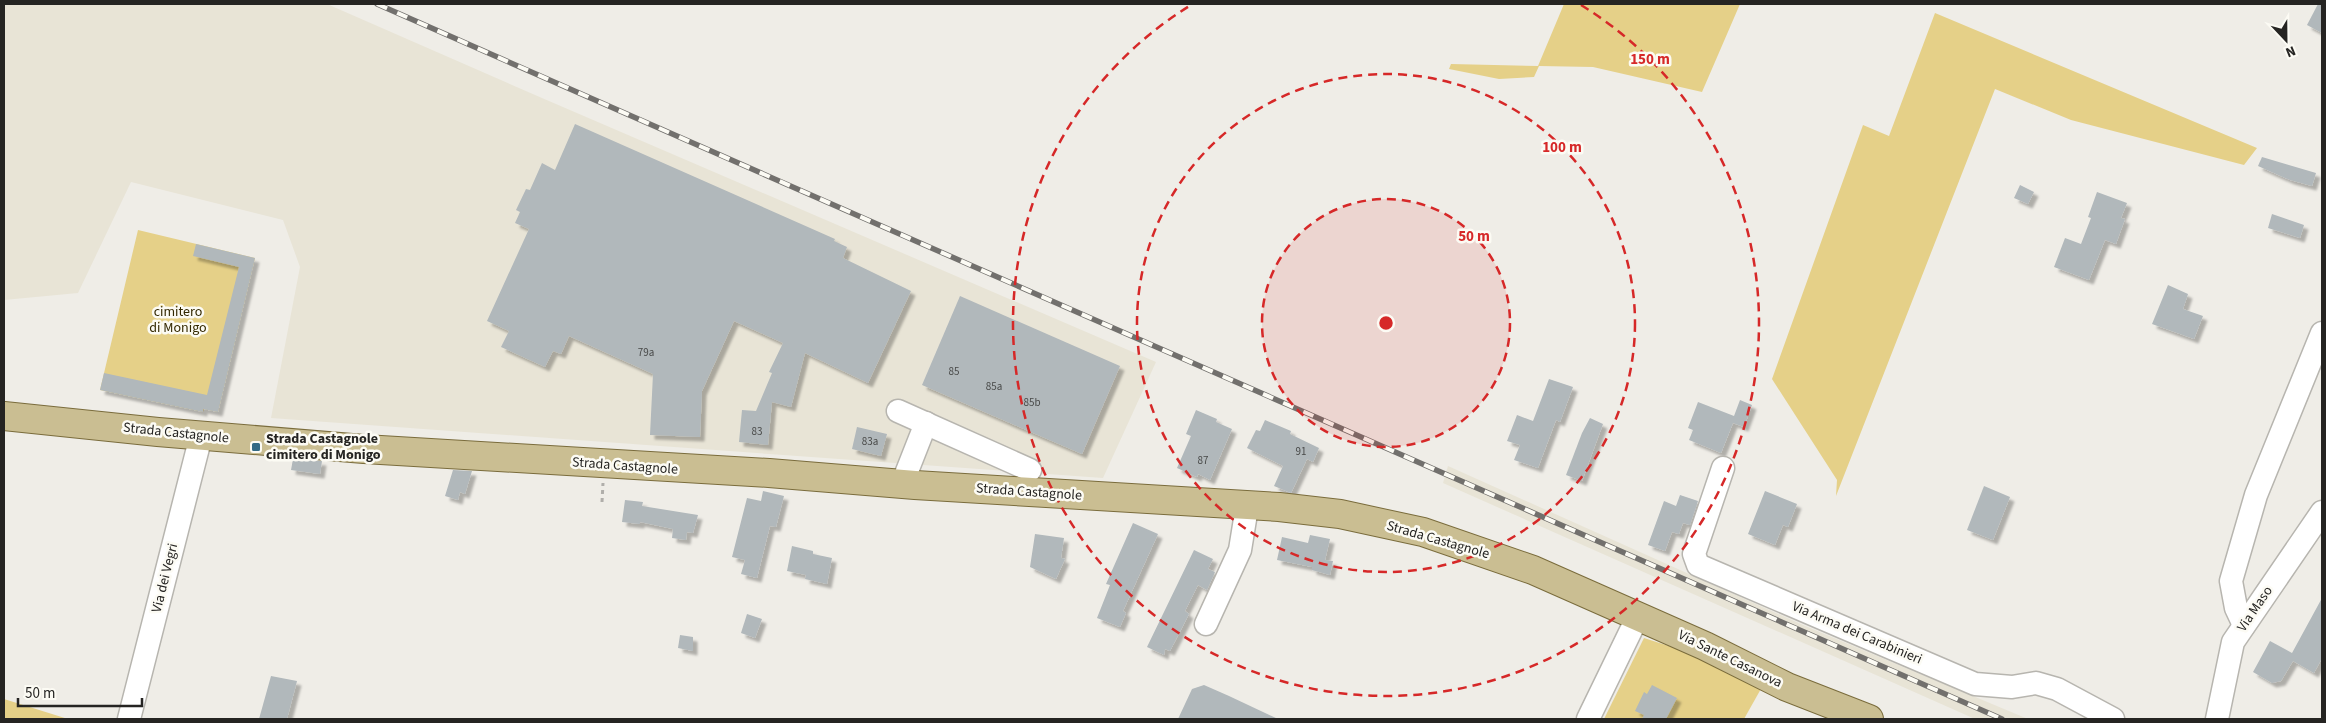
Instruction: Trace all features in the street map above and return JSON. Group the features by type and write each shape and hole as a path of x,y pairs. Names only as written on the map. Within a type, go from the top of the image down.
{"main road":[{"name":"Strada Castagnole","path":"4,416 201,436 364,449 769,473 902,484 1005,489 1247,507 1279,507 1340,514 1422,532 1533,570 1592,597"},
{"name":"Via Sante Casanova","path":"1592,597 1705,646 1787,687 1856,717"}],"street":[{"path":"2244,625 2236,608 2231,582 2256,494 2322,333"},
{"path":"898,411 1030,470"},
{"path":"902,484 926,423"},
{"name":"Via dei Vegri","path":"129,719 201,436"},
{"path":"1005,489 1008,460"},
{"name":"Via Arma dei Carabinieri","path":"1723,468 1694,554 1698,565 1975,684 2012,687 2036,683 2057,689 2113,719"},
{"path":"1206,624 1240,550 1247,507"},
{"name":"Via Maso","path":"2217,719 2233,642 2322,512"},
{"path":"1588,719 1638,616"}],"path":[{"path":"602,502 603,481"}],"shaded area":[{"path":"4,4 327,4 1156,362 1103,478 271,418 300,267 283,220 131,182 78,293 4,300"},
{"path":"1448,466 1803,625 2028,719 1975,719 1443,483"}],"green space":[{"path":"1564,4 1740,4 1702,92 1593,67 1539,66 1534,77 1499,79 1449,69 1451,64 1538,66"},
{"path":"1935,13 2257,148 2244,165 2071,120 1995,89 1836,496 1837,480 1772,379 1863,125 1889,136"},
{"name":"cimitero di Monigo","path":"138,230 255,258 218,412 204,409 203,412 100,390"},
{"path":"1644,638 1675,648 1762,687 1744,719 1604,719"},
{"path":"4,699 68,719 4,719"}],"building":[{"path":"2318,4 2322,4 2322,33 2307,25"},
{"path":"575,124 835,239 834,241 847,247 843,258 911,291 868,383 805,353 791,407 772,402 768,445 739,442 742,410 756,411 772,373 769,372 783,343 734,321 702,391 700,437 650,435 653,374 569,336 561,354 553,351 545,367 501,347 509,331 487,321 529,229 515,223 520,212 516,210 526,189 530,190 542,163 555,170"},
{"path":"2262,157 2316,173 2312,186 2290,180 2258,166"},
{"path":"2020,185 2034,192 2028,204 2014,198"},
{"path":"2097,192 2127,203 2121,218 2125,219 2116,244 2105,240 2089,280 2054,267 2065,238 2081,244 2091,218 2088,217"},
{"path":"2272,214 2304,225 2300,238 2268,228"},
{"path":"196,244 255,258 218,412 203,409 203,412 100,390 104,373 207,395 239,267 193,256"},
{"path":"2168,285 2188,294 2183,309 2203,316 2194,339 2152,324"},
{"path":"960,296 1120,366 1082,454 922,385"},
{"path":"1549,379 1573,387 1560,422 1556,420 1538,468 1514,460 1520,445 1507,441 1517,415 1533,421"},
{"path":"1740,400 1752,405 1744,427 1733,423 1721,453 1689,440 1693,430 1688,428 1698,402 1734,416"},
{"path":"1196,410 1217,419 1216,422 1232,429 1210,480 1198,474 1197,477 1177,468 1191,436 1186,434"},
{"path":"1590,418 1603,424 1582,481 1566,475 1582,433"},
{"path":"1265,420 1291,431 1290,434 1319,448 1313,462 1307,459 1291,493 1274,486 1283,466 1247,448 1256,430 1260,431"},
{"path":"857,427 887,434 881,456 852,449"},
{"path":"293,459 322,461 320,474 291,470"},
{"path":"453,470 472,471 465,494 460,492 458,500 445,496"},
{"path":"1984,486 2010,497 1993,540 1967,530"},
{"path":"763,491 784,496 776,527 770,526 757,578 741,574 745,560 732,557 747,498 761,501"},
{"path":"1765,491 1797,504 1788,527 1783,525 1775,545 1748,534"},
{"path":"1680,495 1698,501 1690,525 1683,523 1679,534 1672,532 1665,551 1648,545 1664,501 1676,506"},
{"path":"625,500 643,502 642,506 698,515 693,533 687,532 686,540 672,538 673,529 640,522 640,524 622,522"},
{"path":"1133,523 1158,534 1123,611 1126,613 1120,627 1097,618 1110,585 1106,584"},
{"path":"1035,534 1064,538 1061,558 1065,559 1056,579 1030,567"},
{"path":"1310,535 1330,539 1325,560 1333,561 1330,575 1312,570 1312,567 1277,560 1282,537 1308,543"},
{"path":"792,546 813,551 813,554 832,558 827,584 805,579 806,575 787,571"},
{"path":"1194,550 1213,559 1208,569 1215,572 1207,590 1198,585 1185,611 1189,614 1170,651 1165,649 1164,655 1147,647"},
{"path":"2322,598 2322,658 2314,673 2293,661 2281,681 2272,683 2253,672 2270,641 2292,653"},
{"path":"747,614 762,619 755,638 741,633"},
{"path":"680,635 693,637 693,651 678,648"},
{"path":"271,676 297,681 287,719 259,719"},
{"path":"1204,685 1278,719 1178,719 1192,689"},
{"path":"1652,685 1677,698 1666,719 1642,719 1644,715 1635,711 1644,692 1647,694"}],"railway":[{"path":"377,4 2002,719"}],"place":[{"name":"Strada Castagnole cimitero di Monigo","path":"256,447"}]}
